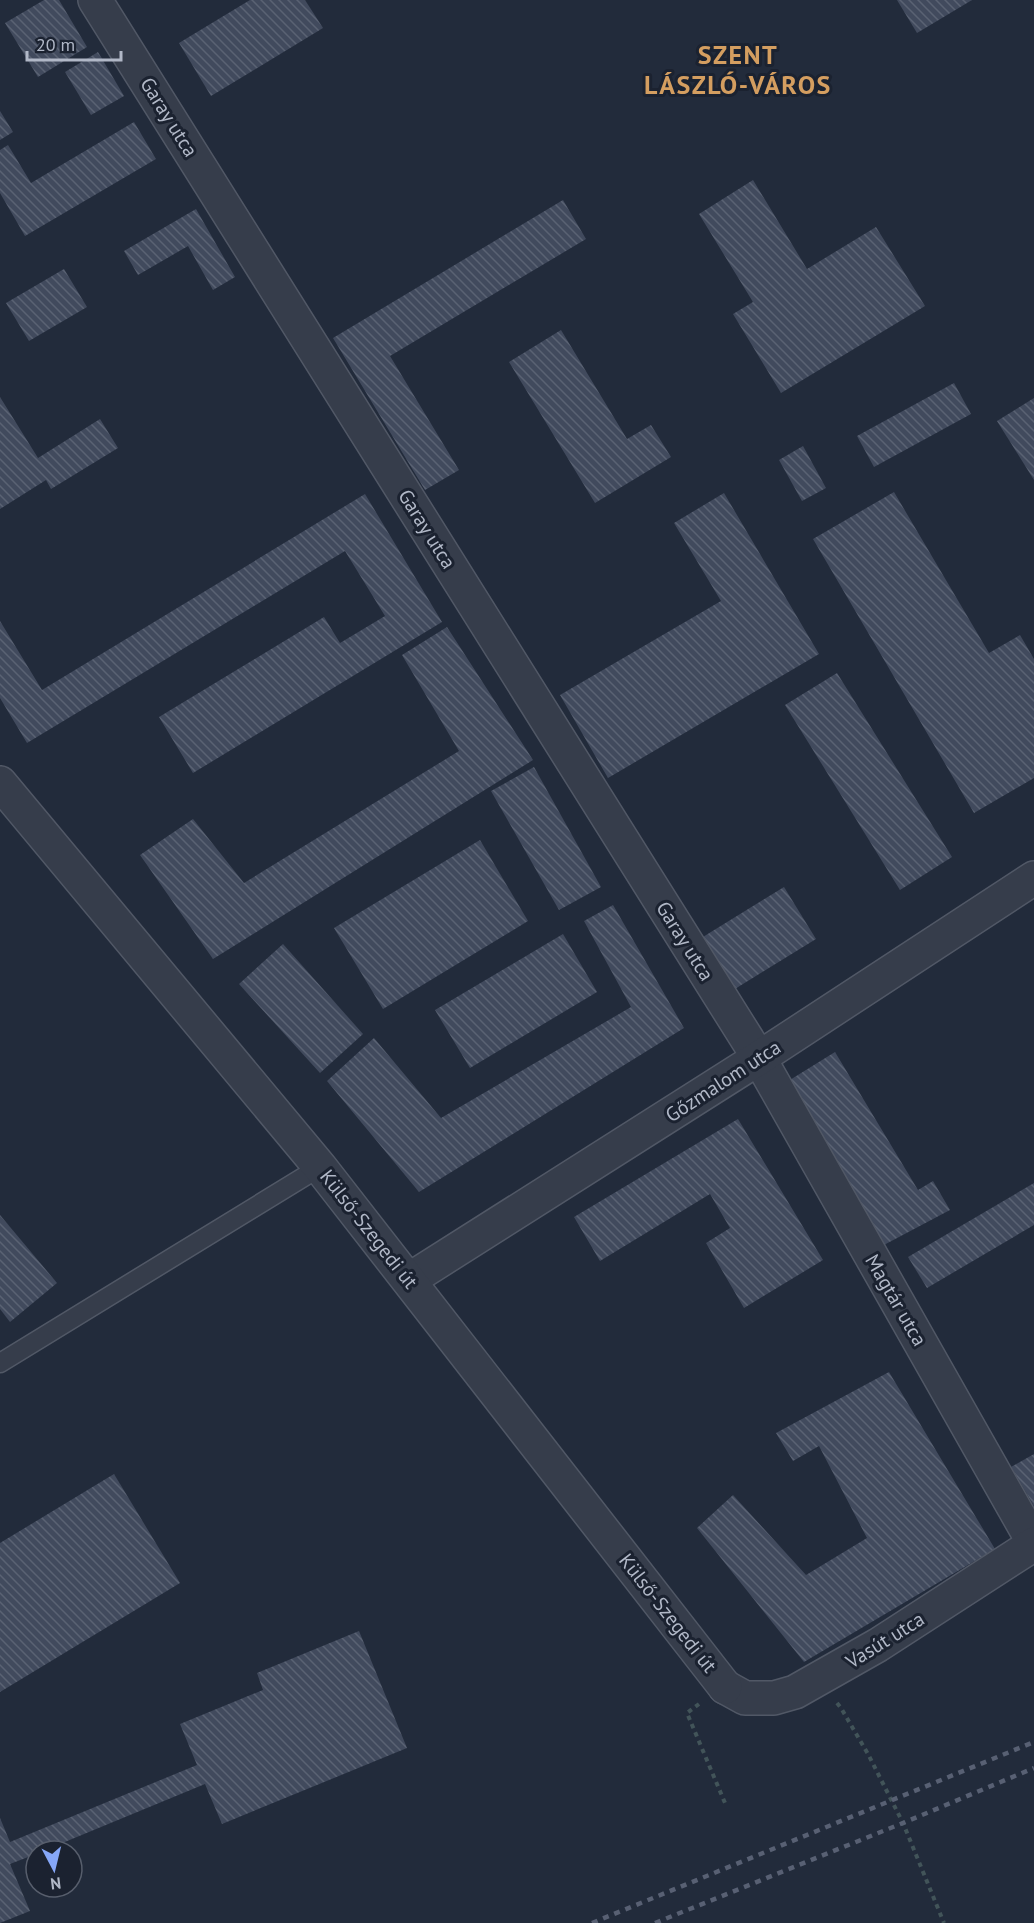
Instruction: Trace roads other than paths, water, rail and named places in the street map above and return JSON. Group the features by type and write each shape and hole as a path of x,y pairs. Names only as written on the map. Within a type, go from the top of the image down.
{"street":[{"name":"Garay utca","path":"95,0 759,1058"},
{"name":"Külső-Szegedi út","path":"0,783 320,1167 725,1687"},
{"name":"Gőzmalom utca","path":"409,1280 759,1058 1034,878"},
{"name":"Magtár utca","path":"759,1058 1034,1543"},
{"name":"Vasút utca","path":"725,1687 744,1698 774,1698 795,1692 878,1645 1034,1543"}],"lane":[{"path":"0,1363 320,1167"}],"railway":[{"path":"592,1923 1034,1742"},
{"path":"655,1923 1034,1768"}],"district":[{"name":"SZENT LÁSZLÓ-VÁROS","path":"738,70"}]}
